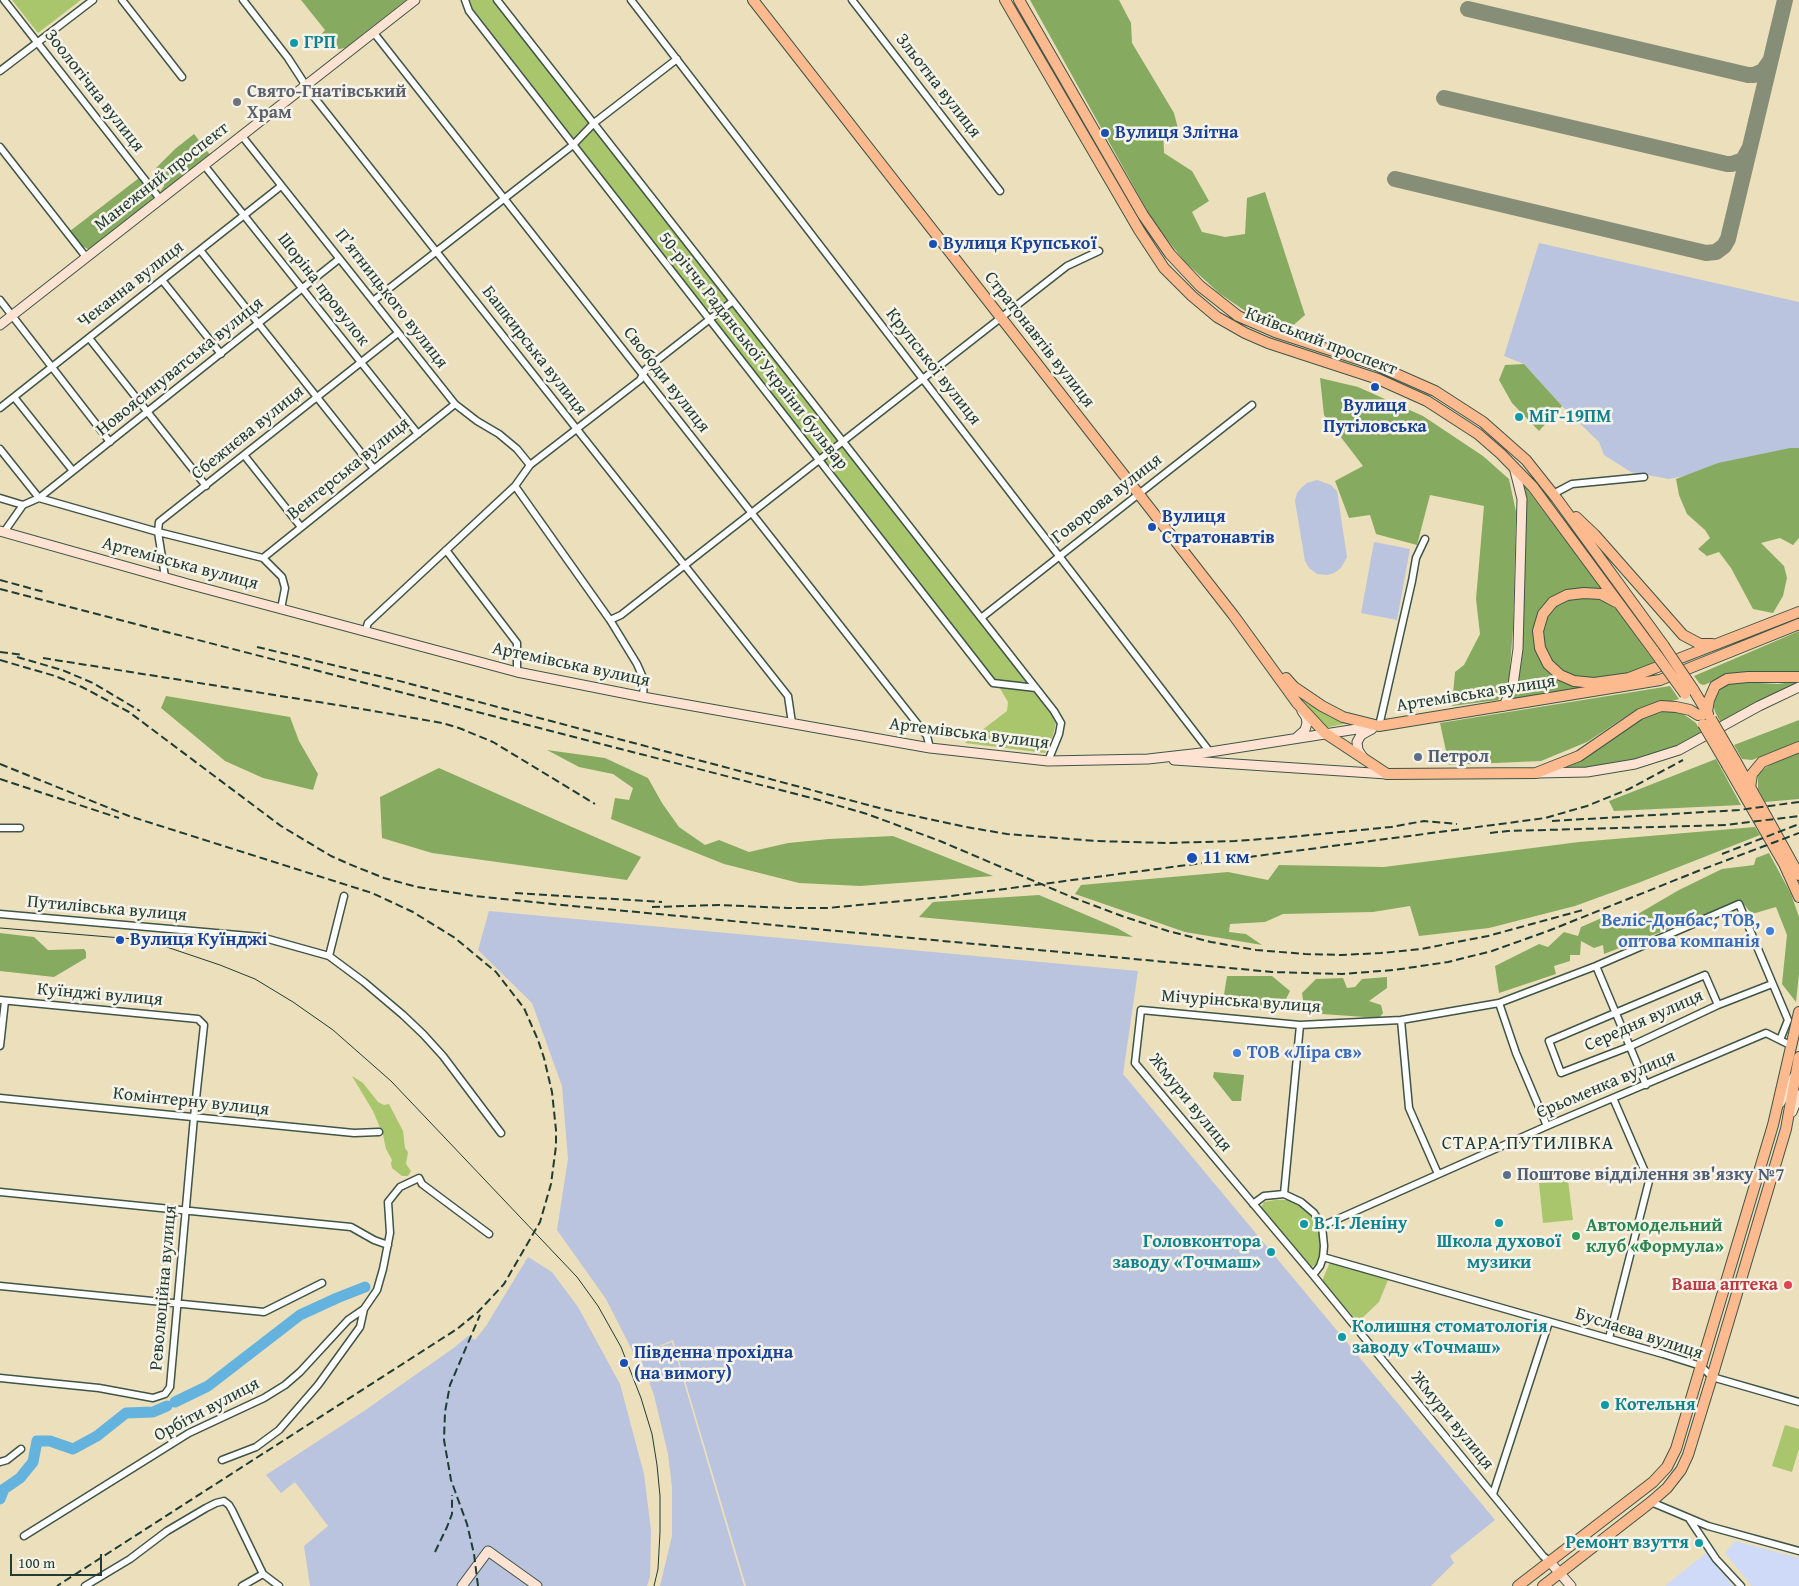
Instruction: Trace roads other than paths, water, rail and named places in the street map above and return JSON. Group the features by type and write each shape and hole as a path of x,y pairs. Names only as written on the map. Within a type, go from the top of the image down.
{"main road":[{"name":"Манежний проспект","path":"0,325 415,0"},
{"name":"Стратонавтів вулиця","path":"753,0 1234,616 1297,703 1325,733 1387,774"},
{"name":"Київський проспект","path":"1004,0 1139,230 1164,268 1203,306 1229,324 1268,343 1378,379 1427,401 1478,434 1501,454 1533,487 1654,651 1689,691"},
{"name":"Київський проспект","path":"1018,0 1143,215 1170,254 1200,286 1238,316 1275,332 1376,365 1434,391 1483,422 1526,460 1555,496 1664,646 1689,691"},
{"path":"1321,347 1321,361"},
{"path":"1345,368 1349,356"},
{"path":"1501,454 1507,453 1510,450 1509,444"},
{"path":"1504,706 1513,684 1518,649 1522,499 1514,467 1519,460 1526,460"},
{"path":"1555,496 1595,535 1683,635 1700,644 1715,644"},
{"name":"Артемівська вулиця","path":"2,532 517,672 643,697 930,748 1048,761 1148,759 1387,774 1587,772 1635,764 1679,750 1759,706 1799,687"},
{"path":"1619,603 1601,594 1584,593 1567,595 1553,602 1543,614 1540,622 1538,631 1540,648 1548,664 1560,676 1574,681 1594,683 1630,678"},
{"path":"1588,693 1659,668 1799,612"},
{"path":"1234,616 1294,687 1322,706 1343,717 1379,726"},
{"name":"Артемівська вулиця","path":"1148,759 1210,752 1379,726 1660,680 1799,624"},
{"path":"1705,717 1715,686 1727,679 1748,677 1799,678"},
{"path":"1689,691 1788,862 1799,875"},
{"path":"1295,738 1305,730 1307,723 1306,717 1297,703"},
{"path":"1536,773 1579,756 1640,714 1661,706 1690,710 1705,717"},
{"path":"1364,759 1358,750 1357,742 1361,735 1379,726"},
{"path":"1747,790 1752,774 1762,762 1799,747"},
{"path":"1788,862 1799,897"},
{"path":"1518,1586 1653,1482 1666,1466 1676,1449 1773,1125 1799,1012"},
{"path":"1786,1129 1799,1057"},
{"path":"1778,1107 1797,1071"},
{"path":"1542,1586 1651,1502 1667,1488 1682,1470 1712,1377 1786,1129 1799,1094"},
{"path":"1773,1125 1786,1129"},
{"path":"462,1586 488,1551 537,1586"},
{"path":"1550,1562 1571,1586"}],"street":[{"name":"Зоологічна вулиця","path":"4,0 160,199"},
{"path":"0,71 93,0"},
{"path":"122,0 182,77"},
{"name":"Башкирська вулиця","path":"243,0 288,58 305,86 788,696 792,722"},
{"name":"50-річчя Радянської України бульвар","path":"466,0 469,11 993,683 1036,688"},
{"name":"50-річчя Радянської України бульвар","path":"497,0 1054,711 1061,723 1059,734 1048,761"},
{"name":"Крупської вулиця","path":"631,0 1210,752"},
{"name":"Зльотна вулиця","path":"852,0 1000,191"},
{"name":"Свободи вулиця","path":"374,33 750,514 927,736 930,748"},
{"path":"373,301 573,145 594,123 677,59"},
{"name":"П’ятницького вулиця","path":"242,136 455,404 476,421 499,434 517,449 530,466"},
{"path":"0,148 86,258"},
{"name":"Шоріна провулок","path":"204,165 418,434"},
{"name":"Чеканна вулиця","path":"0,408 281,186"},
{"path":"200,250 374,469"},
{"path":"610,620 621,615 1067,266 1099,251"},
{"name":"Новоясинуватська вулиця","path":"39,498 339,259"},
{"path":"162,280 221,354"},
{"path":"0,300 110,442"},
{"path":"365,632 368,623 515,486 530,466 640,380 644,376 646,369 733,301"},
{"name":"Сбежнєва вулиця","path":"158,532 159,522 398,333"},
{"path":"89,338 206,486"},
{"path":"14,397 73,471"},
{"name":"Венгерська вулиця","path":"263,558 455,404"},
{"name":"Говорова вулиця","path":"981,618 1252,405"},
{"path":"0,449 39,498 23,505 2,532"},
{"path":"244,455 301,527"},
{"path":"1555,496 1572,484 1644,477"},
{"path":"515,486 610,620 644,680 643,697"},
{"path":"0,498 23,505"},
{"name":"Артемівська вулиця","path":"39,498 158,532 263,558 282,577 285,588 281,609"},
{"path":"158,532 165,576"},
{"path":"1379,726 1416,558 1425,539"},
{"path":"446,550 517,643 517,672"},
{"path":"0,828 20,828"},
{"path":"330,956 344,896"},
{"name":"Мічурінська вулиця","path":"1141,1010 1300,1024 1401,1020 1499,1003 1596,966 1739,904 1772,984"},
{"name":"Путилівська вулиця","path":"0,914 260,937 330,956 403,1015 423,1034 443,1056 501,1133"},
{"path":"1596,966 1646,1084"},
{"name":"Середня вулиця","path":"1705,975 1718,1005 1630,1046 1561,1072 1549,1041 1616,1013 1705,975"},
{"path":"1718,1005 1772,984 1788,1020 1780,1040"},
{"path":"0,1046 2,1000"},
{"name":"Куїнджі вулиця","path":"2,1000 198,1018"},
{"path":"1499,1003 1516,1053 1548,1126"},
{"name":"Жмури вулиця","path":"1141,1010 1135,1063 1543,1556 1550,1562"},
{"name":"Революційна вулиця","path":"0,1378 99,1388 153,1398 165,1394 170,1387 204,1025 198,1018"},
{"path":"1401,1020 1409,1108 1438,1174"},
{"path":"1284,1194 1300,1024"},
{"name":"Єрьоменка вулиця","path":"1322,1226 1548,1126 1766,1033 1792,1046"},
{"name":"Комінтерну вулиця","path":"0,1098 354,1133 379,1132"},
{"path":"1609,1338 1650,1181 1613,1098"},
{"path":"222,1460 256,1447 279,1430 318,1384 360,1327 364,1309 377,1290 388,1245 390,1233 388,1202 400,1187 419,1178 422,1184 489,1234"},
{"path":"0,1192 186,1209 351,1227 374,1240 388,1245"},
{"path":"1253,1204 1264,1196 1284,1194 1301,1202 1314,1213 1322,1226 1324,1246 1320,1266 1313,1276"},
{"name":"Буслаєва вулиця","path":"1323,1257 1609,1338 1700,1366 1712,1377 1799,1402"},
{"path":"0,1286 264,1312 322,1282"},
{"name":"Орбіти вулиця","path":"24,1536 189,1433 264,1398 285,1385 300,1372 348,1320 364,1309"},
{"path":"1493,1494 1549,1322"},
{"path":"0,1462 7,1460 21,1449"},
{"path":"85,1586 130,1559 175,1527 216,1502 224,1501 232,1510 262,1574 279,1586"},
{"path":"1651,1502 1708,1526 1799,1551"},
{"path":"1690,1520 1716,1559 1741,1586"},
{"path":"242,1586 262,1574"}],"waterway":[{"path":"175,1402 208,1386 300,1315 365,1287"},
{"path":"0,1499 4,1489 20,1478 33,1462 37,1441 50,1441 73,1449 97,1436 126,1413 153,1412 167,1406"}],"tram line":[{"path":"0,928 146,940 220,965 255,979 293,1002 333,1030 391,1081 577,1277 598,1306 621,1347 641,1398 652,1434 657,1465 660,1496 660,1532 658,1569 654,1586"}],"railway":[{"path":"0,580 44,592"},
{"path":"0,589 819,800 867,814 940,841 1074,898 1122,916 1211,942 1256,950 1305,954 1381,953 1421,949 1488,936 1583,910"},
{"path":"257,647 392,679 887,810 1007,834 1096,841 1168,843 1290,837 1391,827 1424,821 1457,824"},
{"path":"0,652 23,655"},
{"path":"17,657 62,670 93,683 140,711"},
{"path":"43,658 442,723 493,742 595,804"},
{"path":"0,660 55,676 82,687 129,712 281,826 331,856 349,864 384,878 417,887 475,896 562,905 1272,972 1342,974 1394,970 1448,962 1492,951 1799,833"},
{"path":"652,907 719,905 828,908 943,897 1545,818 1587,806 1629,789 1683,760"},
{"path":"0,764 129,816 372,893 413,912 455,938 496,972 524,1008 544,1058 552,1092 556,1130 551,1184 540,1222 504,1284 478,1312 457,1329 57,1586"},
{"path":"0,779 119,818"},
{"path":"1552,821 1739,810 1799,802"},
{"path":"1490,833 1726,825 1799,816"},
{"path":"1722,854 1799,824"},
{"path":"515,893 662,902"},
{"path":"478,1586 474,1554 467,1524 451,1480 444,1440 445,1412 450,1385 480,1315"},
{"path":"435,1552 452,1514 452,1495"}],"place":[{"name":"ГРП","path":"294,43"},
{"name":"Свято-Гнатівський Храм","path":"237,102"},
{"name":"Вулиця Злітна","path":"1105,133"},
{"name":"Вулиця Крупської","path":"933,244"},
{"name":"Вулиця Путіловська","path":"1375,387"},
{"name":"МіГ-19ПМ","path":"1519,417"},
{"name":"Вулиця Стратонавтів","path":"1152,527"},
{"name":"Петрол","path":"1418,757"},
{"name":"11 км","path":"1192,858"},
{"name":"Веліс-Донбас, ТОВ, оптова компанія","path":"1770,931"},
{"name":"Вулиця Куїнджі","path":"120,940"},
{"name":"ТОВ «Ліра св»","path":"1237,1053"},
{"name":"Поштове відділення зв'язку №7","path":"1507,1175"},
{"name":"Школа духової музики","path":"1499,1223"},
{"name":"В. І. Леніну","path":"1304,1224"},
{"name":"Автомодельний клуб «Формула»","path":"1576,1236"},
{"name":"Головконтора заводу «Точмаш»","path":"1271,1252"},
{"name":"Ваша аптека","path":"1788,1285"},
{"name":"Колишня стоматологія заводу «Точмаш»","path":"1342,1337"},
{"name":"Південна прохідна (на вимогу)","path":"624,1363"},
{"name":"Котельня","path":"1605,1405"},
{"name":"Ремонт взуття","path":"1699,1543"}],"district":[{"name":"СТАРА ПУТИЛІВКА","path":"1528,1144"}]}
